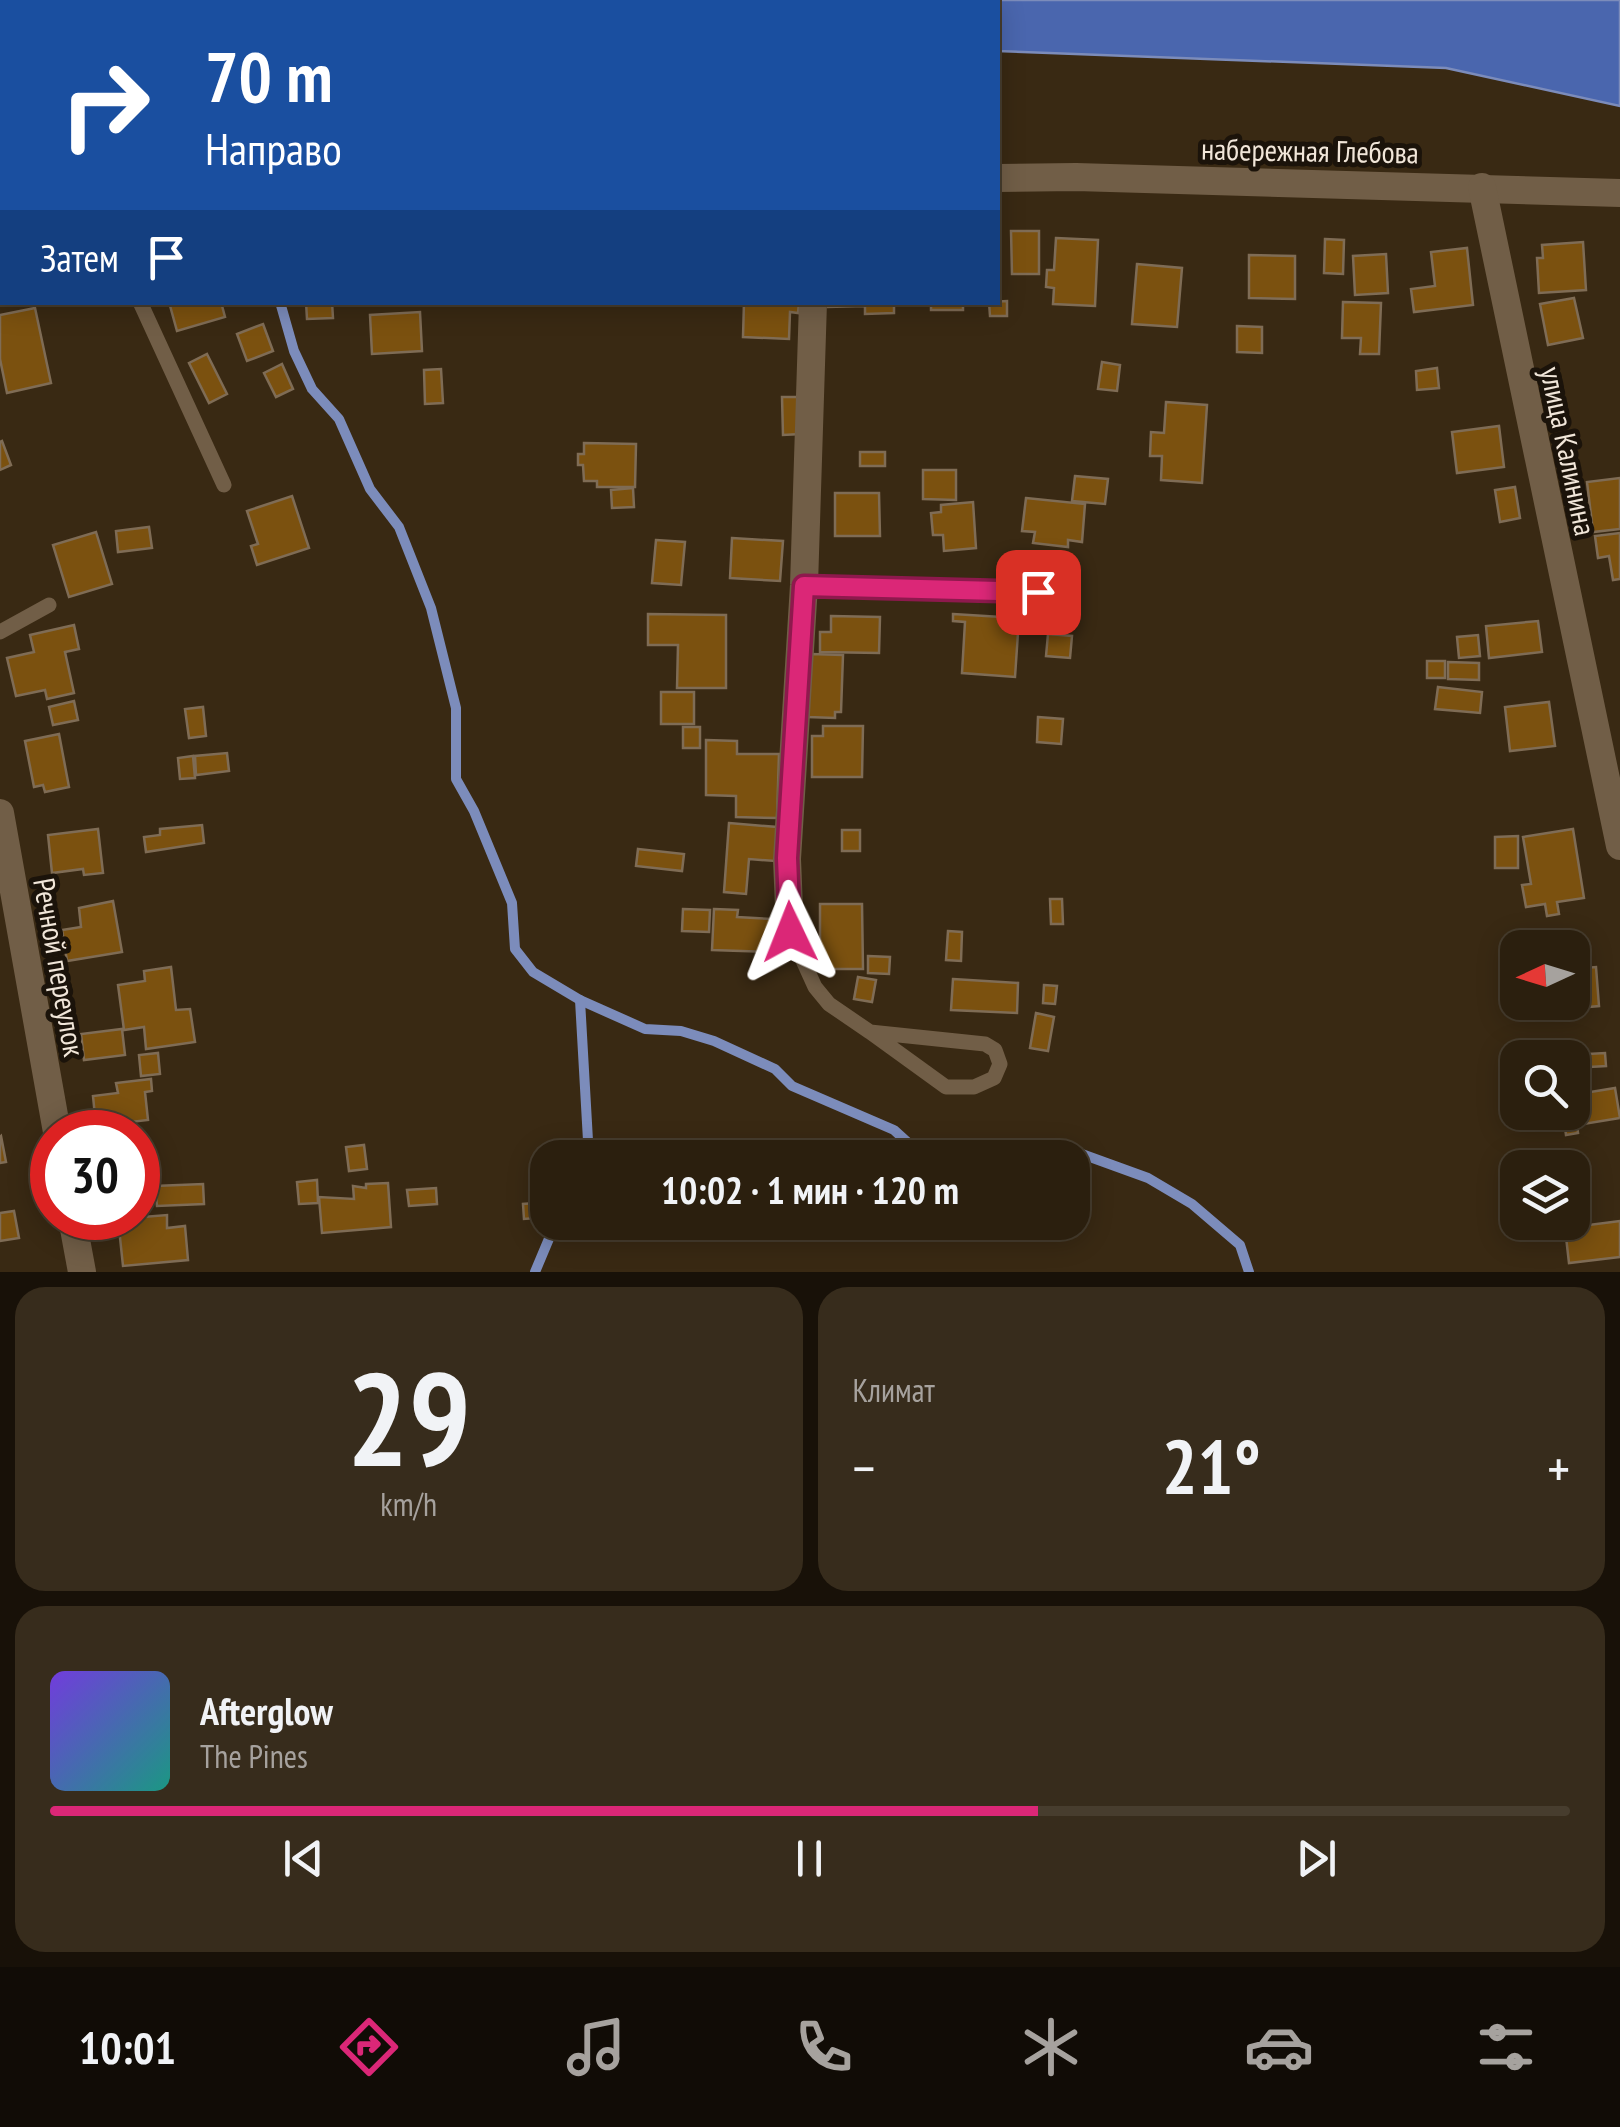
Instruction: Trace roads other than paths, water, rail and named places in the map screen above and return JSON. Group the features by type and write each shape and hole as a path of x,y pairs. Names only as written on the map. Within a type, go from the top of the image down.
{"street":[{"name":"набережная Глебова","path":"1000,178 1620,193"},
{"name":"улица Калинина","path":"1482,187 1620,846"},
{"path":"790,932 787,858 804,586 813,305"},
{"name":"Речной переулок","path":"0,813 53,1110"},
{"path":"76,1240 82,1272"}],"lane":[{"path":"141,305 224,484"},
{"path":"804,586 1038,592"},
{"path":"0,632 50,604"},
{"path":"790,932 815,988 829,1004 946,1086 974,1087 994,1078 1000,1064 995,1050 985,1044 870,1032"}],"water":[{"path":"1000,0 1620,0 1620,106 1446,68 1000,51"}],"waterway":[{"path":"281,305 294,351 312,389 339,419 370,489 399,527 431,608 456,708 456,779 474,811 512,903 515,949 533,972 580,1000 645,1029 681,1031 714,1041 775,1069 792,1086 894,1130 905,1140"},
{"path":"580,1000 588,1140"},
{"path":"1090,1157 1148,1178 1192,1204 1240,1245 1249,1272"},
{"path":"535,1272 548,1240"}]}
